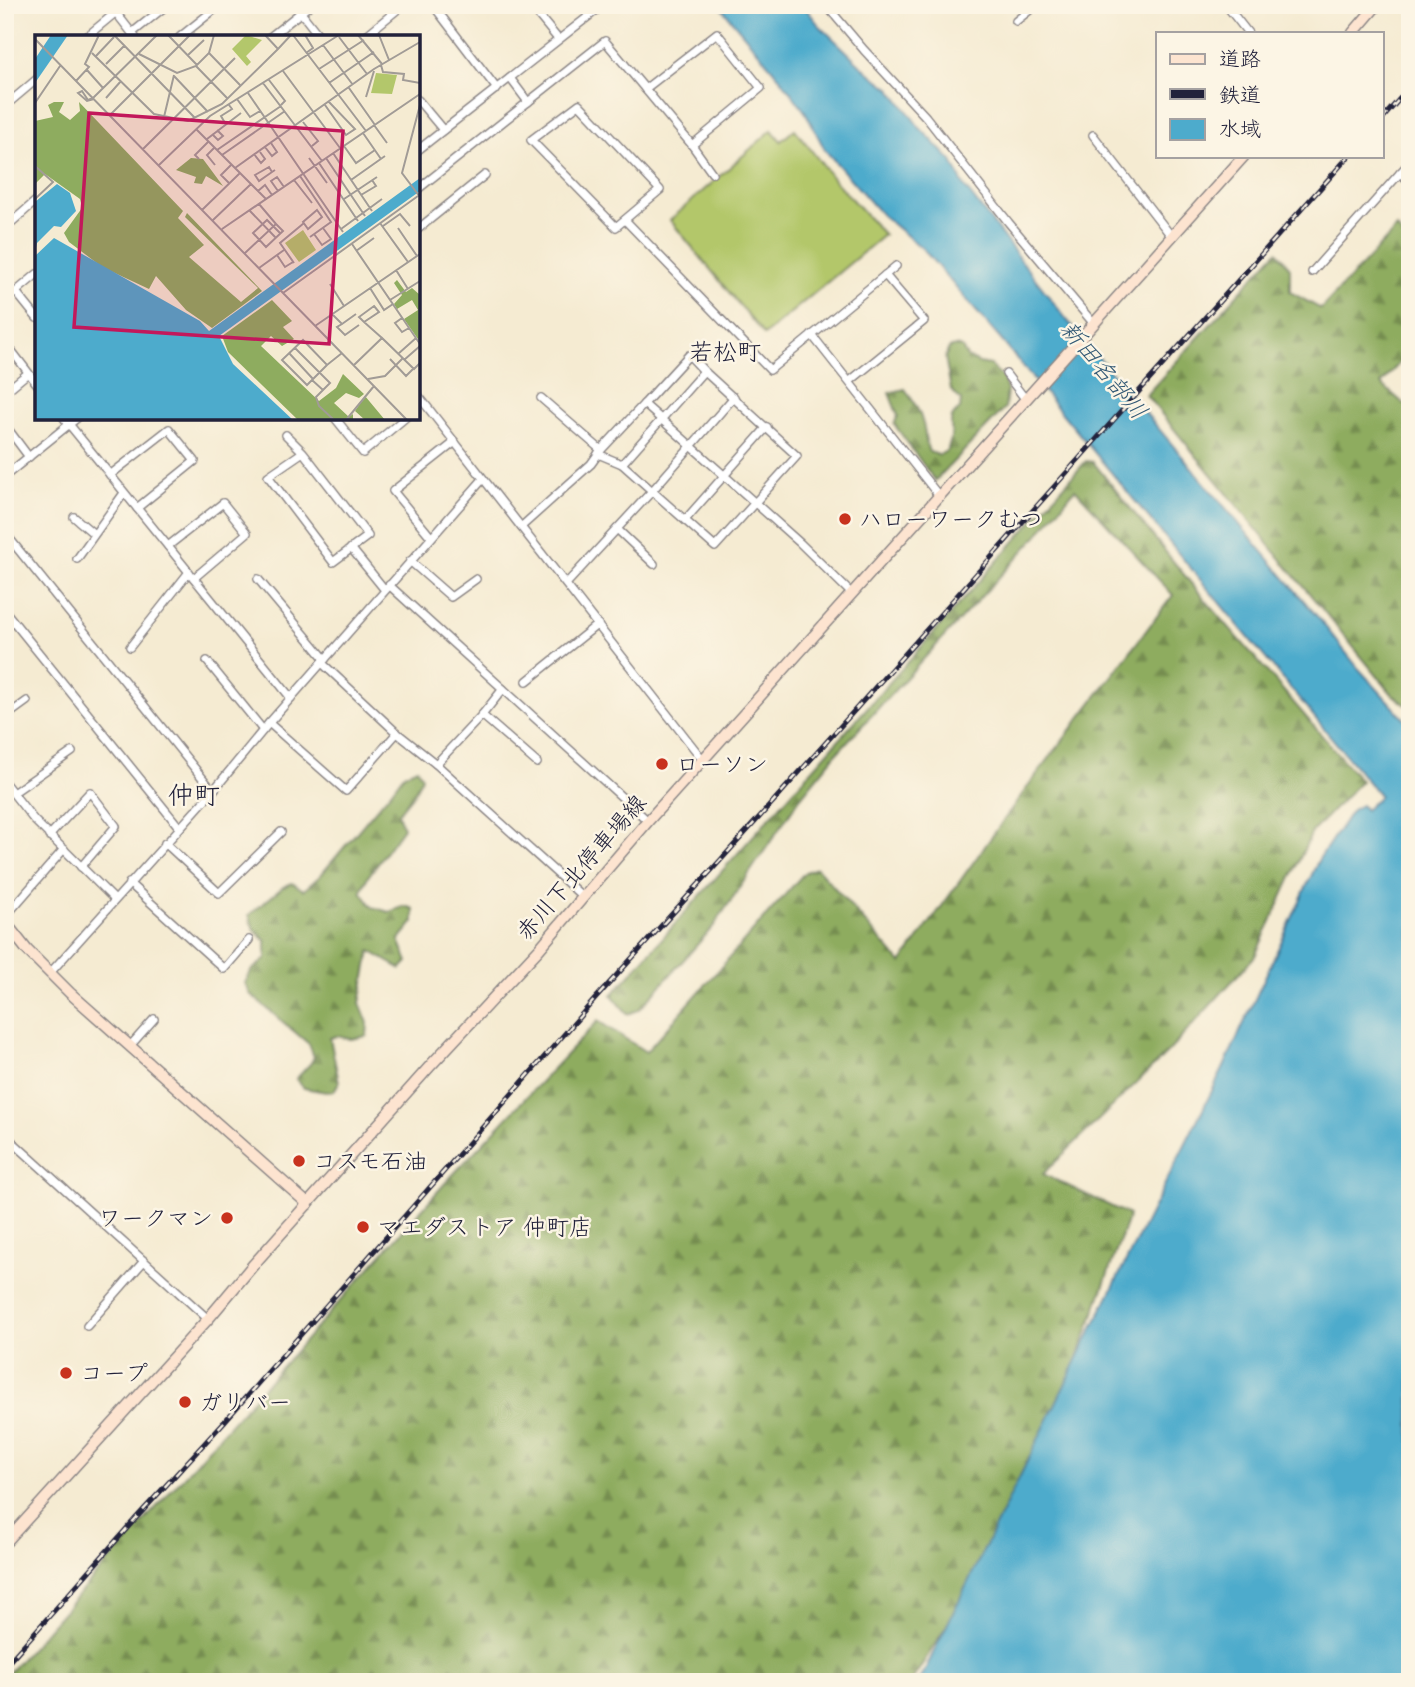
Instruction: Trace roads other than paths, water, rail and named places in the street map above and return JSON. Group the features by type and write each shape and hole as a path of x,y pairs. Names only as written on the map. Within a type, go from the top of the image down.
{"main road":[{"path":"1354,32 1377,5"},
{"name":"赤川下北停車場線","path":"5,1544 208,1319 431,1065 539,949 648,821 1242,158"},
{"path":"5,920 27,950 70,993 308,1204"}],"street":[{"path":"110,5 134,35 167,5"},
{"path":"182,35 220,5"},
{"path":"295,5 318,35"},
{"path":"272,35 310,5"},
{"path":"367,35 403,5"},
{"path":"433,5 497,89"},
{"path":"530,5 558,39"},
{"path":"420,148 602,5"},
{"path":"826,5 926,117 1093,326"},
{"path":"1016,21 1036,5"},
{"path":"1226,5 1247,32"},
{"path":"88,35 115,13"},
{"path":"645,89 718,33 761,88 692,145"},
{"path":"420,187 605,41 712,173"},
{"path":"510,78 528,102"},
{"path":"5,106 35,81"},
{"path":"420,102 443,130"},
{"path":"579,104 660,190 625,220 616,227 531,140 579,104"},
{"path":"1093,135 1172,237"},
{"path":"1312,272 1410,162"},
{"path":"1400,173 1410,183"},
{"path":"420,227 485,174"},
{"path":"5,228 35,202"},
{"path":"625,220 770,370 896,266"},
{"path":"850,381 924,321 885,275"},
{"path":"5,301 35,276"},
{"path":"16,292 35,316"},
{"path":"812,335 939,496"},
{"path":"5,342 35,382"},
{"path":"522,527 591,464 599,452 689,355 797,456 715,547 622,464 599,452 541,398"},
{"path":"622,464 704,371"},
{"path":"5,391 28,373"},
{"path":"1006,374 1026,400"},
{"path":"567,583 652,491 733,397"},
{"path":"421,404 455,442 567,583 703,760"},
{"path":"644,404 800,543 852,594"},
{"path":"337,420 363,453 403,420"},
{"path":"5,464 8,473 67,421 291,698"},
{"path":"5,425 29,457"},
{"path":"684,520 767,427"},
{"path":"110,475 169,429 195,461 137,508"},
{"path":"286,435 303,452 368,536 333,562 268,477 303,452"},
{"path":"431,537 393,491 455,442"},
{"path":"50,973 213,791 269,723 483,479"},
{"path":"77,559 124,492"},
{"path":"130,647 191,575 247,533 223,503 168,546"},
{"path":"74,517 94,534"},
{"path":"617,529 654,564"},
{"path":"5,533 213,791"},
{"path":"351,548 387,588 648,821"},
{"path":"410,561 451,597 476,579"},
{"path":"258,579 324,661 397,733 436,764 583,897"},
{"path":"5,611 180,827"},
{"path":"527,681 598,624"},
{"path":"207,661 263,730"},
{"path":"436,764 503,689"},
{"path":"5,717 27,701"},
{"path":"482,715 537,763"},
{"path":"269,723 346,790 397,733"},
{"path":"13,793 72,752"},
{"path":"5,783 34,820 114,900"},
{"path":"49,836 89,792 116,826 81,867"},
{"path":"165,844 219,893 281,832"},
{"path":"5,920 64,849"},
{"path":"129,883 224,969 249,940"},
{"path":"130,1046 154,1019"},
{"path":"5,1135 208,1319"},
{"path":"87,1326 144,1261"}],"water":[{"name":"新田名部川","path":"719,5 803,5 819,25 868,72 891,89 920,128 952,161 964,186 1067,320 1359,669 1410,725 1410,1682 919,1682 1223,1069 1319,859 1352,810 1361,805 1365,810 1380,796 923,249 882,215 825,150 806,113"}],"railway":[{"path":"1384,117 1410,87"},
{"path":"5,1666 224,1422 596,998 1347,158"}],"place":[{"name":"ハローワークむつ","path":"845,519"},
{"name":"ローソン","path":"662,764"},
{"name":"コスモ石油","path":"299,1161"},
{"name":"ワークマン","path":"227,1218"},
{"name":"マエダストア 仲町店","path":"363,1227"},
{"name":"コープ","path":"66,1373"},
{"name":"ガリバー","path":"185,1402"}],"district":[{"name":"若松町","path":"725,352"},
{"name":"仲町","path":"194,795"}]}
